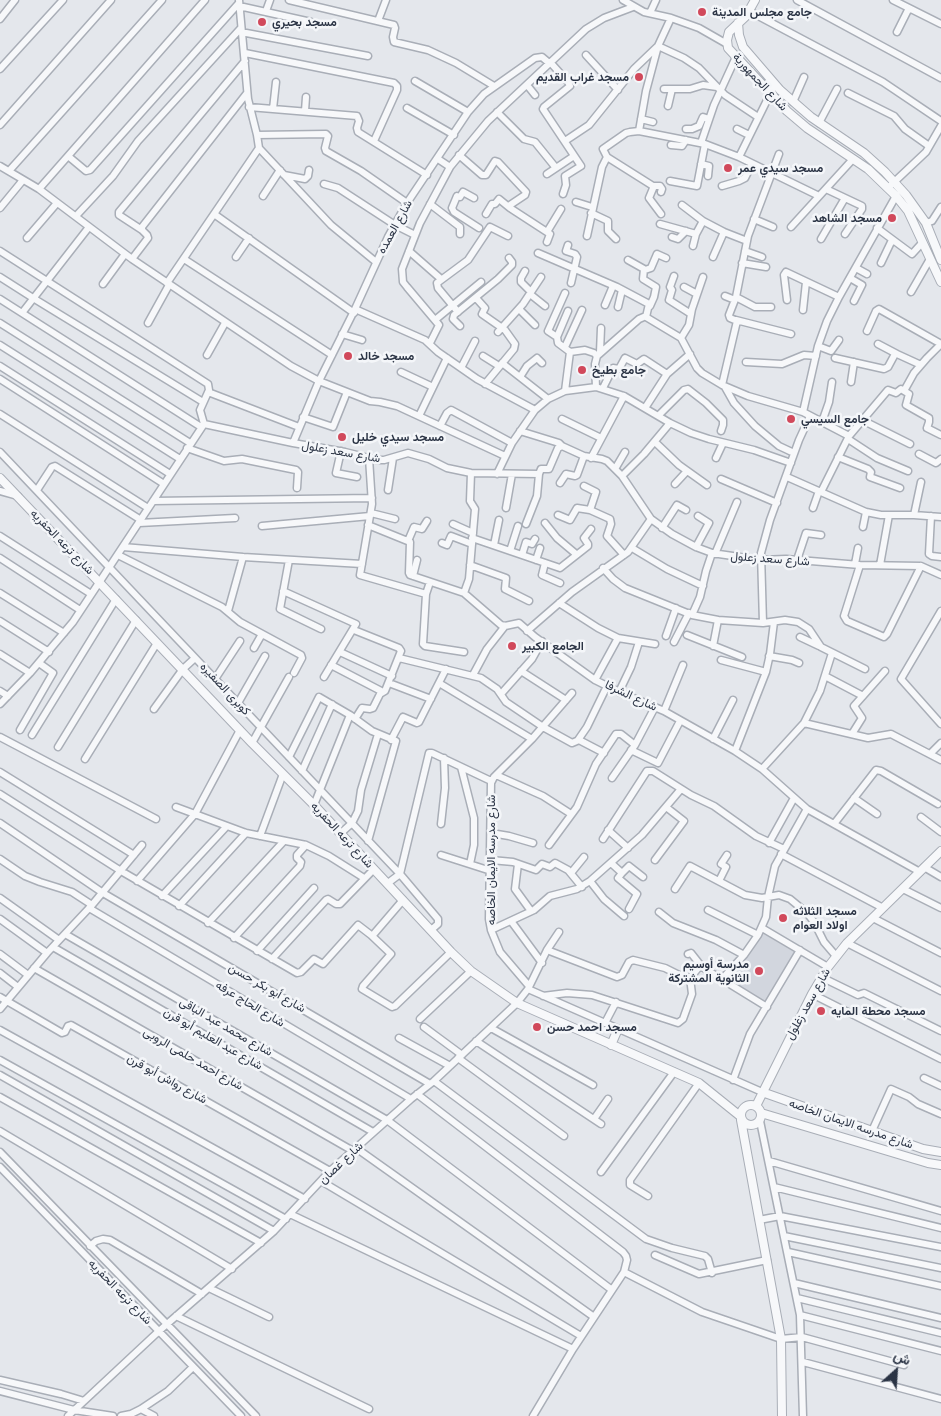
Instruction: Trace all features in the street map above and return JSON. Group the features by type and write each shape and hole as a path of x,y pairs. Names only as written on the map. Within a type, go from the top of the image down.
{"street":[{"path":"0,19 16,0"},
{"path":"0,69 63,0"},
{"path":"0,125 111,0"},
{"path":"9,172 162,0"},
{"path":"39,189 205,0"},
{"path":"266,11 270,0"},
{"path":"289,0 395,25 394,42 428,50 456,63 494,86"},
{"path":"378,21 386,0"},
{"path":"623,0 634,7 650,13 699,28 727,44"},
{"path":"650,13 656,0"},
{"path":"738,23 749,11 755,0"},
{"path":"797,0 941,78"},
{"path":"893,0 941,24"},
{"path":"68,156 86,171 90,170 239,3"},
{"path":"239,3 311,22"},
{"path":"239,3 247,93 259,148 331,225 376,262"},
{"name":"شارع العمده","path":"435,320 416,300 403,282 402,269 430,204 450,167 497,112 592,24 634,7"},
{"path":"897,32 909,8"},
{"path":"749,11 883,82 941,121"},
{"path":"639,131 653,60 670,18"},
{"name":"شارع الجمهورية","path":"738,23 729,32 728,48 797,120 891,184 896,196 908,211 941,282"},
{"name":"شارع الجمهورية","path":"738,23 743,47 775,84 793,102 819,123 864,153 891,184 917,208 926,223 940,256"},
{"path":"241,30 368,56"},
{"path":"76,216 113,176 138,141 241,30"},
{"path":"565,141 589,125 635,68 658,46"},
{"path":"658,46 684,58 699,68 718,89 758,117"},
{"path":"244,53 394,83 397,86 397,90 374,141"},
{"path":"586,55 618,90"},
{"name":"شارع العمده","path":"294,443 319,381 395,225 468,112 494,86 535,58 542,57 550,62"},
{"path":"670,181 697,186 703,144 718,89 736,57"},
{"path":"132,259 148,238 142,230 119,212 245,61"},
{"path":"550,62 570,86 543,109 580,167 565,176 566,185 563,194"},
{"path":"793,102 804,77"},
{"path":"416,81 468,112"},
{"path":"273,109 276,82"},
{"path":"739,157 775,84"},
{"path":"527,85 535,96"},
{"path":"664,89 690,89 708,85 718,89"},
{"path":"668,106 672,89"},
{"path":"819,123 837,89"},
{"path":"142,230 142,227 182,174 247,93"},
{"path":"848,93 897,118 905,129 930,146"},
{"path":"304,111 306,97"},
{"path":"249,107 358,116 360,121 357,128 358,132 427,175"},
{"path":"407,108 454,135"},
{"path":"497,112 524,139 535,142 556,168"},
{"path":"686,129 699,126 703,117 709,119"},
{"path":"641,119 653,122"},
{"path":"891,184 921,158 941,126"},
{"path":"737,129 749,135"},
{"path":"660,192 662,189 660,186 654,186 608,157 603,149 626,133 639,131 671,145 682,146 686,140 739,157 819,196"},
{"path":"257,135 326,134 328,136 326,151 361,171 408,203"},
{"path":"148,323 168,284 259,148"},
{"path":"779,154 747,241 736,298 729,316 736,320 791,334"},
{"path":"459,155 482,176 486,175 495,161 498,162 526,192 525,195 510,205 510,208"},
{"path":"547,174 574,156"},
{"path":"587,236 602,167 608,157"},
{"path":"438,159 450,167"},
{"path":"791,227 853,159"},
{"path":"701,164 709,166 708,176"},
{"path":"722,186 745,178 752,164"},
{"path":"0,166 39,189 132,259 291,366 319,381 370,402 388,403 419,416 505,456"},
{"path":"282,173 305,179 308,176 309,170"},
{"path":"263,196 282,173"},
{"path":"0,208 23,180"},
{"path":"324,184 338,188 415,236"},
{"path":"654,186 649,198 661,214"},
{"path":"826,188 862,208 845,234"},
{"path":"474,198 464,192 460,197 457,196 452,206 454,212 479,228"},
{"path":"802,412 818,346 839,297 876,228 896,196"},
{"path":"820,239 845,198"},
{"path":"486,214 492,204 499,199 551,235 547,242"},
{"path":"576,202 608,221 608,231 616,239"},
{"path":"27,238 58,203"},
{"path":"430,204 460,227 460,234"},
{"path":"494,204 502,210"},
{"path":"682,205 703,221 747,241"},
{"path":"926,223 932,221 941,207"},
{"path":"547,232 561,209"},
{"path":"449,219 454,212"},
{"path":"214,214 318,289 354,311 419,336 430,343 446,358 485,384 535,410"},
{"path":"754,219 773,227"},
{"path":"692,246 703,221"},
{"path":"660,224 696,234"},
{"path":"22,313 89,227"},
{"path":"458,312 437,286 437,283 468,260 490,227 508,236"},
{"path":"876,228 912,254 922,243"},
{"path":"672,237 678,239 686,231"},
{"path":"713,257 724,232"},
{"path":"236,257 249,238"},
{"path":"881,263 892,240"},
{"path":"568,245 566,251 575,254 577,257 570,283"},
{"path":"0,251 208,384 209,390 200,413 202,425 118,555 64,633 30,673 0,704"},
{"path":"409,251 441,279"},
{"path":"745,251 762,257"},
{"path":"538,253 622,290 648,303 650,306"},
{"path":"103,284 125,254"},
{"path":"628,260 645,270 651,268 657,254 666,258"},
{"path":"460,326 453,317 498,280 512,265 509,258"},
{"path":"910,292 930,258"},
{"path":"184,259 332,355"},
{"path":"742,262 766,267"},
{"path":"856,268 867,274"},
{"path":"599,354 638,319 646,316 656,289 655,285 643,279 645,270"},
{"path":"525,271 521,282 545,306"},
{"path":"787,300 785,273 839,297"},
{"path":"0,276 203,402"},
{"path":"674,276 670,286 672,289 669,300 691,314"},
{"path":"500,330 519,309 541,277"},
{"path":"681,338 690,325 691,314 703,277"},
{"path":"850,278 862,285 854,302"},
{"path":"430,343 439,326 435,320 481,282"},
{"path":"803,310 806,282"},
{"path":"605,305 613,286"},
{"path":"684,287 697,294"},
{"path":"618,307 622,290"},
{"path":"557,337 548,331 565,293"},
{"path":"725,296 736,298 757,307 771,307"},
{"path":"476,298 485,308 482,314 514,342 515,347 485,384"},
{"path":"0,299 202,425"},
{"path":"519,309 535,325"},
{"path":"867,330 876,311 879,309 941,344 921,365 904,391"},
{"path":"565,392 568,349 582,310"},
{"path":"568,311 557,337 558,342 568,349 585,350 599,354"},
{"path":"646,316 681,338 697,368 702,373 724,386 748,396 802,412 849,437 877,458 908,471"},
{"path":"736,320 724,386 734,403 755,426 779,446 794,453"},
{"path":"0,323 189,446 224,461 242,460 296,470 298,472 297,488"},
{"path":"207,355 225,323"},
{"path":"599,388 595,364 599,354 600,328"},
{"path":"342,334 362,340"},
{"path":"818,346 831,351 839,340"},
{"path":"461,368 475,342"},
{"path":"878,344 921,365"},
{"path":"0,345 180,458"},
{"path":"644,408 667,374 690,354"},
{"path":"835,358 884,369 888,367 895,354 897,354"},
{"path":"746,362 782,364 804,355 816,356"},
{"path":"483,356 520,376 548,400"},
{"path":"419,416 446,358"},
{"path":"520,376 527,366 537,358 542,363"},
{"path":"599,388 613,368 619,368 625,358 636,364 644,359 667,374"},
{"path":"851,382 854,362"},
{"path":"0,366 170,474"},
{"path":"401,372 433,387"},
{"path":"0,379 164,484"},
{"path":"822,422 829,402 832,382"},
{"path":"498,474 512,443 535,410 548,400 565,392 599,388 624,396 670,423 709,440 754,450 791,463"},
{"path":"658,416 684,390 688,389 723,420 721,431"},
{"path":"813,508 849,437 886,392 890,390 895,393 900,390 904,391 910,396 906,405 929,418 930,422 927,428 941,435"},
{"path":"208,392 299,427"},
{"path":"304,417 331,427 334,426 347,392"},
{"path":"560,483 566,474 577,475 601,438 624,396"},
{"path":"440,426 447,413 451,410 512,443"},
{"path":"0,414 148,508"},
{"path":"763,623 760,560 766,533 794,453 810,416"},
{"path":"562,419 601,438"},
{"path":"862,420 910,444"},
{"path":"622,476 655,442 670,423"},
{"name":"شارع سعد زعلول","path":"202,425 369,458 384,460 408,453 429,459 447,468 471,473 539,474"},
{"name":"شارع سعد زعلول","path":"520,431 559,443 588,457 602,459 622,476 651,519 662,528 696,547 714,554 760,560 921,566 939,574"},
{"path":"655,442 687,471 706,485"},
{"path":"716,458 723,443"},
{"path":"526,524 537,496 539,474 542,469 550,469 558,448 562,446"},
{"path":"341,451 336,474 357,477"},
{"name":"كوبرى الصفيره","path":"0,452 400,874 438,919 438,924 431,930"},
{"path":"615,469 625,452"},
{"path":"919,454 936,463 941,459"},
{"path":"838,457 868,469 871,472 870,477 900,488"},
{"path":"369,458 372,498 371,514 361,576 426,594"},
{"path":"388,490 393,458"},
{"path":"37,490 52,467 55,466 140,521 235,518"},
{"path":"675,484 687,471"},
{"path":"464,593 468,583 475,509 470,501 471,473"},
{"path":"506,508 512,474"},
{"path":"786,477 866,512 889,515 937,516"},
{"name":"شارع ترعه الحفريه","path":"0,478 252,743 374,868 451,952 472,971 517,1003 699,1083 741,1118"},
{"path":"721,479 777,503"},
{"path":"914,515 921,482"},
{"path":"584,486 595,491 597,494 590,510"},
{"path":"0,491 18,496"},
{"path":"153,501 372,498"},
{"path":"674,642 703,586 706,570 737,502"},
{"path":"662,528 677,506 686,510"},
{"path":"558,516 570,520 577,508 590,510 610,519 611,524 607,536 624,555"},
{"path":"941,509 937,516 929,554 941,557"},
{"path":"863,527 866,512"},
{"path":"262,526 371,514 396,519"},
{"path":"880,565 889,515"},
{"path":"696,547 709,522 698,516"},
{"path":"527,631 603,568 632,548 651,519"},
{"path":"494,545 499,520"},
{"path":"408,541 414,527 422,529 427,521"},
{"path":"545,523 557,538 576,554"},
{"path":"453,524 472,538"},
{"path":"368,525 408,541 411,544 409,573 413,576"},
{"path":"510,551 518,526"},
{"path":"442,543 448,546 452,536 472,538 560,568 588,546 584,538 591,529"},
{"path":"797,560 806,534 821,535"},
{"path":"0,536 91,594"},
{"path":"522,555 527,542 532,544 535,539"},
{"path":"123,547 362,564"},
{"path":"536,560 540,548"},
{"path":"632,548 666,569 703,586"},
{"path":"858,548 858,564 844,616 847,621 884,637 921,566"},
{"path":"118,555 228,611 240,622 302,655 252,743"},
{"path":"228,611 243,557"},
{"path":"0,558 80,610"},
{"path":"289,560 280,609 321,629"},
{"path":"413,576 417,560"},
{"path":"939,574 941,561"},
{"path":"545,564 542,575 560,583"},
{"path":"470,566 506,578 505,589 530,601"},
{"path":"603,568 625,588 690,614 718,620 763,623 792,620 804,625 813,634 820,647"},
{"name":"شارع الشرفا","path":"413,576 464,593 505,626 518,623 596,680 664,711 735,751 762,770 807,809 941,877"},
{"path":"430,582 426,594 422,644 464,652"},
{"path":"283,591 355,624 354,630 324,677"},
{"path":"0,593 64,633"},
{"path":"32,735 116,599"},
{"path":"559,603 598,628 618,638 655,644"},
{"path":"666,636 676,608"},
{"path":"941,611 902,677 902,682 941,724"},
{"path":"58,747 136,620"},
{"path":"714,646 718,620"},
{"path":"0,622 48,652"},
{"path":"735,751 766,672 774,622"},
{"path":"474,675 488,650 505,626"},
{"path":"314,805 352,717 362,708 373,708 390,680 400,654 399,648 354,630"},
{"path":"254,648 262,634"},
{"path":"687,635 742,656"},
{"path":"800,637 865,669"},
{"path":"596,680 618,638"},
{"path":"215,679 240,641"},
{"path":"501,694 532,659 542,641"},
{"path":"619,692 631,667 638,642"},
{"path":"85,758 157,643"},
{"path":"340,652 390,680 431,699"},
{"path":"762,770 804,722 814,704 832,653"},
{"path":"0,654 30,673"},
{"path":"400,654 422,665 474,675 492,684 510,705 543,727 572,743 578,740 587,727 607,686"},
{"path":"238,703 265,656"},
{"path":"770,656 800,663"},
{"path":"154,709 183,669 195,658"},
{"path":"721,660 766,672"},
{"path":"20,730 53,673 39,663"},
{"path":"331,665 383,692"},
{"path":"664,711 683,666"},
{"path":"391,740 402,718 417,724 419,722 446,669"},
{"path":"521,671 566,700"},
{"path":"852,734 862,718 854,706 885,671"},
{"path":"825,676 863,696"},
{"path":"439,683 532,739"},
{"path":"0,692 8,696"},
{"name":"شارع مدرسه الايمان الخاصه","path":"528,988 500,952 491,930 489,919 491,781 532,739 572,693"},
{"path":"289,757 318,697 378,734 395,741 368,841"},
{"path":"713,739 733,700"},
{"path":"302,771 332,704"},
{"path":"612,778 633,747 656,707"},
{"path":"549,845 577,807 604,753 618,733 633,747 658,763 680,721"},
{"path":"804,722 871,738 891,734 941,760"},
{"path":"137,881 195,814 240,730"},
{"path":"340,833 352,823 358,811 378,734"},
{"path":"0,737 156,819"},
{"path":"578,740 604,753"},
{"path":"930,754 941,743"},
{"path":"388,883 400,874 428,755 432,752 491,781"},
{"path":"441,824 444,758"},
{"path":"461,766 474,818 474,846 470,864"},
{"path":"834,824 874,772 878,770 938,804"},
{"path":"603,839 647,771 655,772 681,789 714,806 742,827 782,852 883,908"},
{"path":"0,772 134,855"},
{"path":"260,836 283,774"},
{"path":"496,775 543,796 571,814"},
{"path":"491,930 531,911 550,896 582,886 590,881 628,848 681,789"},
{"path":"0,794 137,881 296,973 300,973 314,959 324,964 358,925 391,954 362,989 392,1007 451,952"},
{"path":"769,843 794,798"},
{"path":"854,798 877,814"},
{"path":"176,807 246,834 306,845 329,856 364,878"},
{"path":"655,860 684,821 666,807"},
{"path":"722,979 744,955 762,928 766,917 772,878 782,852 807,809"},
{"path":"921,817 941,832"},
{"name":"شارع أبو بكر حسن","path":"0,822 103,892 432,1083 646,1239 705,1256 708,1259 712,1273"},
{"path":"162,896 226,827"},
{"path":"608,830 628,848"},
{"path":"491,833 533,843"},
{"path":"179,906 246,834"},
{"path":"208,923 284,841"},
{"path":"0,1009 3,999 18,987 91,907 142,845"},
{"path":"234,938 300,866 301,863 297,855 306,845"},
{"path":"441,855 491,871"},
{"path":"719,881 726,867 722,864 727,855"},
{"name":"شارع سعد زغلول","path":"759,1113 762,1092 812,994 828,967 847,943 922,869 939,855"},
{"path":"571,873 584,857"},
{"name":"شارع الحاج عرفه","path":"0,859 25,876 72,892 91,907 411,1099"},
{"path":"491,860 518,864 536,870 542,863 550,867 555,863 571,873 582,886"},
{"path":"611,863 622,873"},
{"path":"518,864 515,889 531,911"},
{"path":"629,909 637,894 618,878 629,866 643,877"},
{"path":"675,889 690,866 745,895 768,897 779,895 790,899 799,905 814,922 824,942 836,956"},
{"path":"272,959 326,900 328,899 336,904 340,904 374,868"},
{"path":"590,881 604,899 624,916"},
{"path":"257,950 314,888"},
{"path":"903,889 941,908"},
{"path":"0,898 59,940"},
{"path":"371,935 403,900"},
{"path":"708,910 758,934"},
{"path":"659,912 673,923 716,940 744,955"},
{"path":"873,918 941,953"},
{"path":"0,919 47,953"},
{"path":"511,921 542,963"},
{"path":"762,928 828,967"},
{"name":"شارع غصان","path":"68,1416 176,1316 274,1231 330,1172 411,1099 432,1083 517,1003 528,988 547,950 559,932"},
{"name":"شارع محمد عبد الباقى","path":"65,934 387,1120 612,1290"},
{"path":"847,943 941,991"},
{"name":"شارع عبد العليم أبو قرن","path":"53,947 374,1132"},
{"path":"547,950 617,977 622,976 629,962 633,960 665,968 690,980"},
{"path":"733,1080 750,1034 800,950"},
{"path":"688,954 691,953 702,967 767,1008"},
{"path":"0,954 28,975"},
{"path":"542,996 579,993 598,996 678,1023 682,1019 692,994 690,980 699,967 702,967"},
{"name":"شارع احمد حلمى الروبى","path":"34,968 355,1149 594,1317"},
{"path":"420,1019 472,971"},
{"path":"0,973 18,987"},
{"path":"822,978 858,995 864,993 941,1031"},
{"path":"528,988 542,996 762,1092"},
{"path":"812,994 941,1059"},
{"name":"شارع رواش أبو قرن","path":"3,999 62,1033 70,1025 330,1172"},
{"path":"605,1023 616,1002"},
{"path":"424,1027 564,1136"},
{"path":"490,1028 593,1085"},
{"path":"611,1045 618,1029"},
{"path":"0,1030 304,1199"},
{"path":"399,1038 450,1066"},
{"path":"476,1041 601,1124"},
{"path":"0,1060 288,1216 573,1348"},
{"path":"601,1172 674,1072"},
{"path":"0,1075 274,1231"},
{"path":"924,1078 941,1086"},
{"path":"648,1196 630,1185 630,1180 699,1083"},
{"path":"872,1131 891,1089 941,1114"},
{"name":"شارع مدرسه الايمان الخاصه","path":"762,1092 923,1149 941,1152"},
{"path":"417,1094 623,1252 627,1260 624,1272 573,1348 533,1416"},
{"path":"0,1097 260,1243"},
{"path":"594,1119 608,1099"},
{"path":"782,1416 781,1339 741,1118 744,1107 750,1105 759,1113 800,1315 803,1362 803,1416"},
{"path":"741,1118 746,1125 751,1126 759,1113"},
{"name":"شارع مدرسه الايمان الخاصه","path":"759,1113 928,1163 941,1165"},
{"path":"857,1142 862,1128"},
{"path":"0,1131 232,1269"},
{"path":"0,1152 256,1416"},
{"path":"769,1162 941,1211"},
{"name":"شارع ترعه الحفريه","path":"0,1167 241,1416"},
{"path":"321,1181 581,1336"},
{"path":"774,1186 941,1228"},
{"path":"759,1220 780,1216 941,1246"},
{"path":"784,1236 941,1268"},
{"path":"90,1246 96,1241 110,1240 202,1294"},
{"path":"788,1252 941,1286"},
{"path":"655,1254 695,1274 712,1273 767,1260"},
{"path":"624,1272 702,1312 781,1339 802,1337 904,1365"},
{"path":"794,1283 941,1318"},
{"path":"209,1288 269,1317"},
{"path":"797,1298 941,1333"},
{"path":"800,1315 941,1352"},
{"path":"176,1316 369,1409"},
{"path":"184,1358 192,1351"},
{"path":"803,1362 941,1399"},
{"path":"121,1416 141,1410 168,1391 193,1367"},
{"path":"0,1380 84,1401"},
{"path":"0,1391 74,1410 113,1416"},
{"path":"141,1410 154,1416"}],"shaded area":[{"name":"مدرسة أوسيم الثانوية المشتركة","path":"762,931 798,950 766,1005 724,979"}],"place":[{"name":"جامع مجلس المدينة","path":"702,12"},
{"name":"مسجد بحيري","path":"262,22"},
{"name":"مسجد غراب القديم","path":"639,77"},
{"name":"مسجد سيدي عمر","path":"728,168"},
{"name":"مسجد الشاهد","path":"892,218"},
{"name":"مسجد خالد","path":"348,356"},
{"name":"جامع بطيخ","path":"582,370"},
{"name":"جامع السيسي","path":"791,419"},
{"name":"مسجد سيدي خليل","path":"342,437"},
{"name":"الجامع الكبير","path":"512,646"},
{"name":"مسجد الثلاثه اولاد العوام","path":"783,918"},
{"name":"مدرسة أوسيم الثانوية المشتركة","path":"759,971"},
{"name":"مسجد محطة المايه","path":"821,1011"},
{"name":"مسجد احمد حسن","path":"537,1027"}]}
